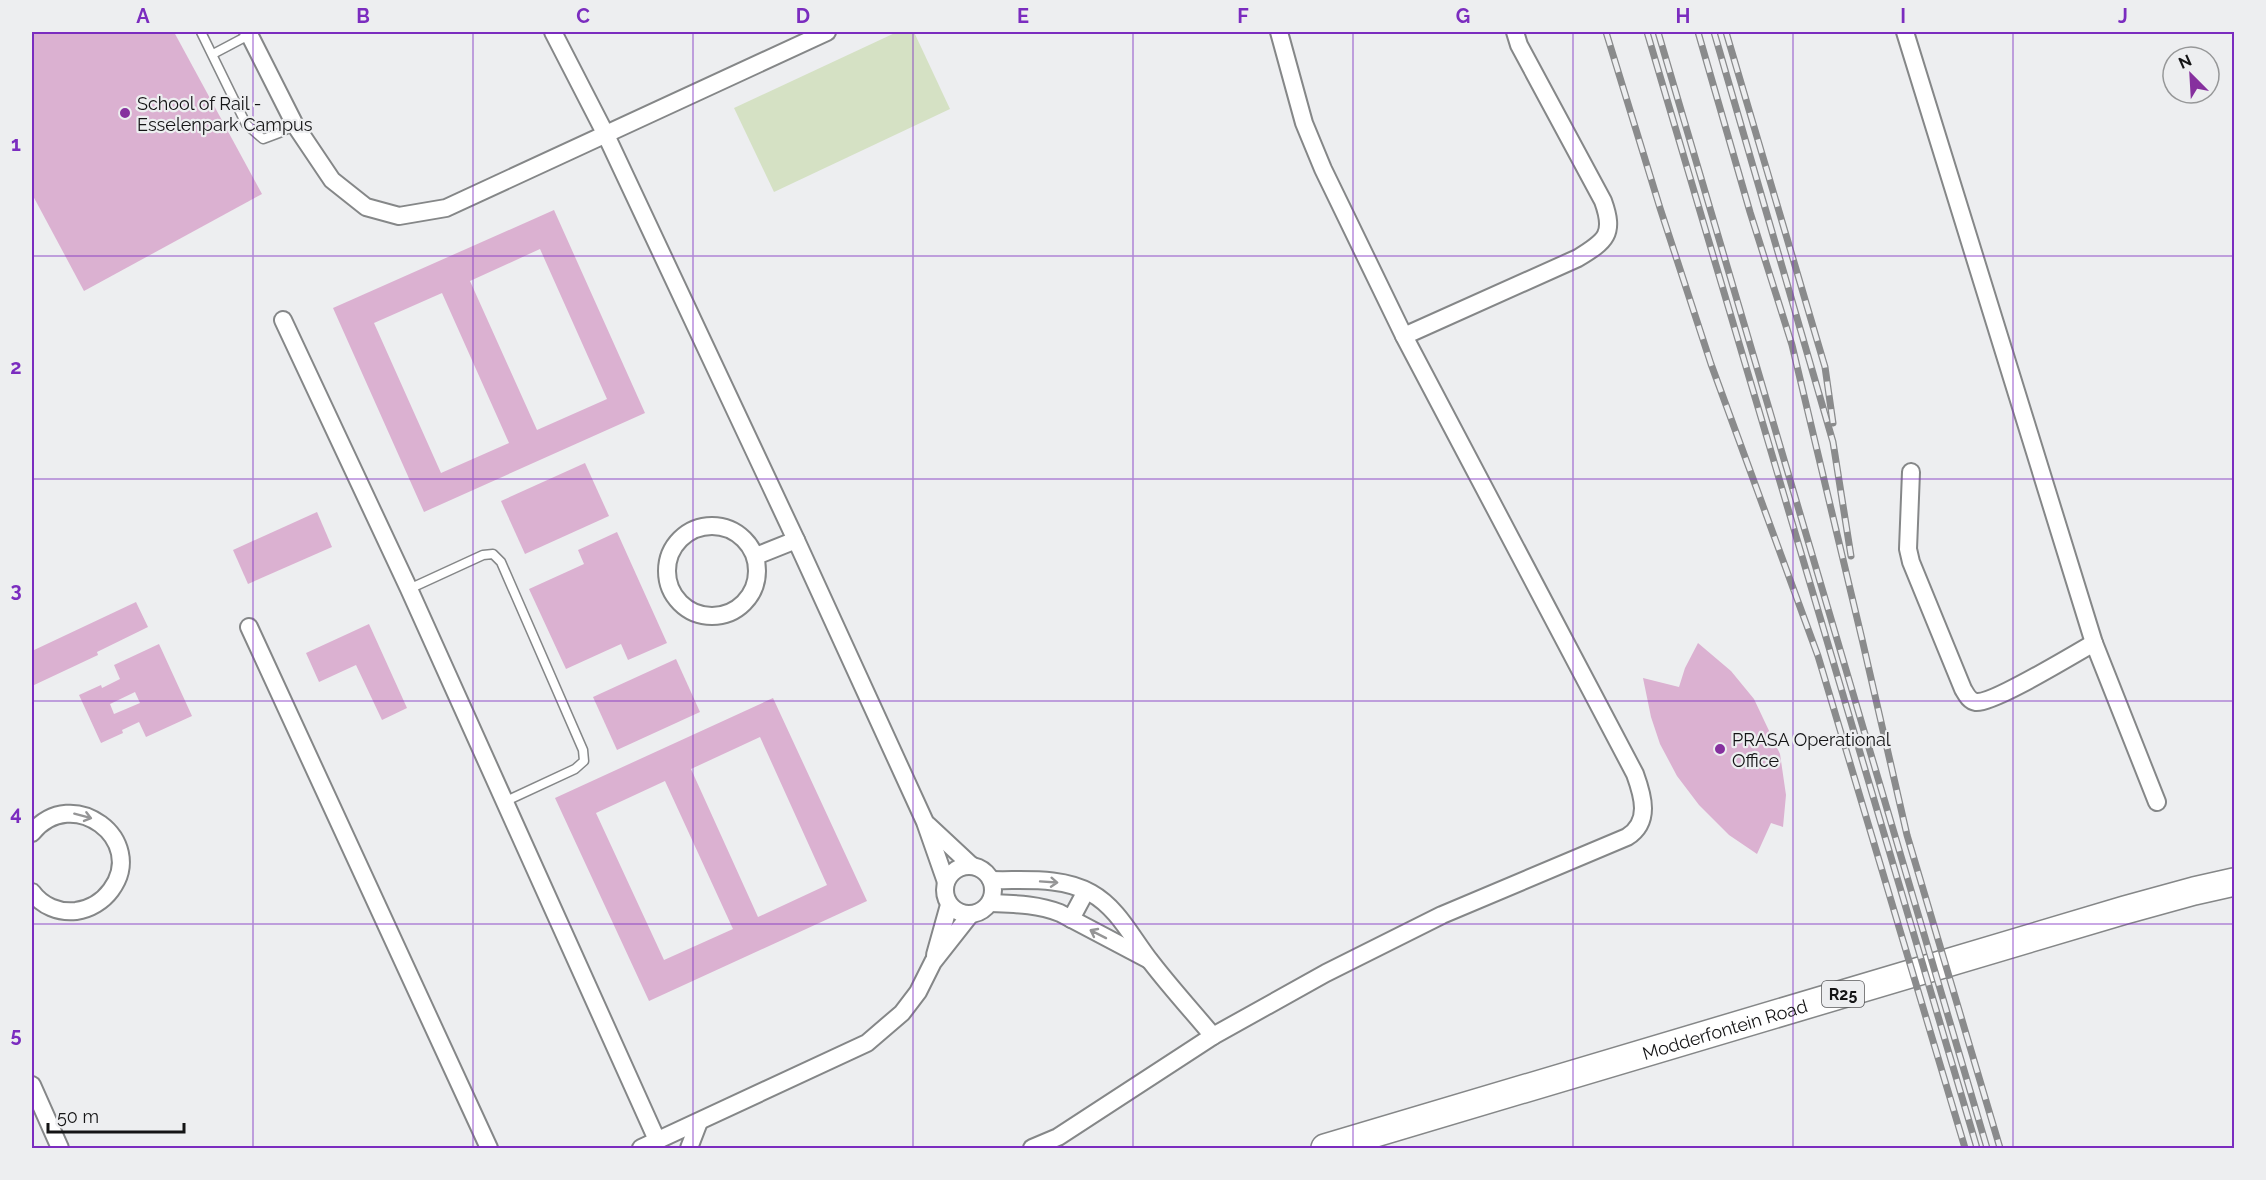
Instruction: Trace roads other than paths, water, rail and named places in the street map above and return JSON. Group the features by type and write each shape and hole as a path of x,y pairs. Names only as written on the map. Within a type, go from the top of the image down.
{"main road":[{"name":"Modderfontein Road","path":"2194,891 2235,874"},
{"name":"Modderfontein Road","path":"1325,1149 2194,891 2235,882"}],"street":[{"path":"553,32 605,134 796,540 925,822 946,882"},
{"path":"248,33 295,124 332,180 366,207 399,216 446,208 826,32"},
{"path":"1032,1149 1061,1143 1213,1036 1326,973 1442,915 1627,837 1635,832 1643,817 1643,800 1635,774 1404,336 1323,169 1307,133 1279,32"},
{"path":"1404,336 1578,258 1596,247 1606,237 1609,227 1608,215 1602,201 1515,32"},
{"path":"1905,32 2094,643 2157,802"},
{"path":"283,320 409,589 657,1140"},
{"path":"1911,472 1908,549 1911,562 1970,700 1982,701 2005,693 2094,643"},
{"path":"705,526 720,526 735,531 747,542 756,556 758,572 755,587 746,601 734,611 719,616 703,615 688,609 677,599 669,585 667,569 670,555 678,542 690,532 705,526"},
{"path":"756,556 796,540"},
{"path":"249,627 489,1149"},
{"path":"32,833 38,825 53,816 70,813 87,815 102,824 113,837 119,850 120,868 115,884 105,898 84,910 67,912 50,908 36,898 32,892"},
{"path":"925,822 972,866 986,873 993,888 990,903"},
{"path":"933,962 948,905 944,890 946,882 956,869 972,866"},
{"path":"991,880 1056,882 1086,891 1109,907 1131,932 1150,961 1213,1036"},
{"path":"1071,919 1086,891"},
{"path":"948,905 954,910 970,915 977,913 990,903 1024,904 1046,908 1150,961"},
{"path":"640,1149 867,1043 902,1014 918,992 933,962 970,915"},
{"path":"32,1085 60,1149"},
{"path":"689,1149 699,1122"}],"lane":[{"path":"201,32 246,124 263,139 279,134 295,124"},
{"path":"213,54 248,33"},
{"path":"409,589 483,555 493,554 501,562 583,750 584,761 575,769 504,801"}],"railway":[{"path":"1606,32 1711,364 1818,656 1965,1148"},
{"path":"1647,32 1977,1148"},
{"path":"1658,32 1987,1148"},
{"path":"1698,32 1750,212 1792,345 1907,835 2000,1148"},
{"path":"1714,32 1833,442 1851,556"},
{"path":"1726,32 1825,367 1833,423"}],"place":[{"name":"School of Rail - Esselenpark Campus","path":"125,113"},
{"name":"PRASA Operational Office","path":"1720,749"}]}
